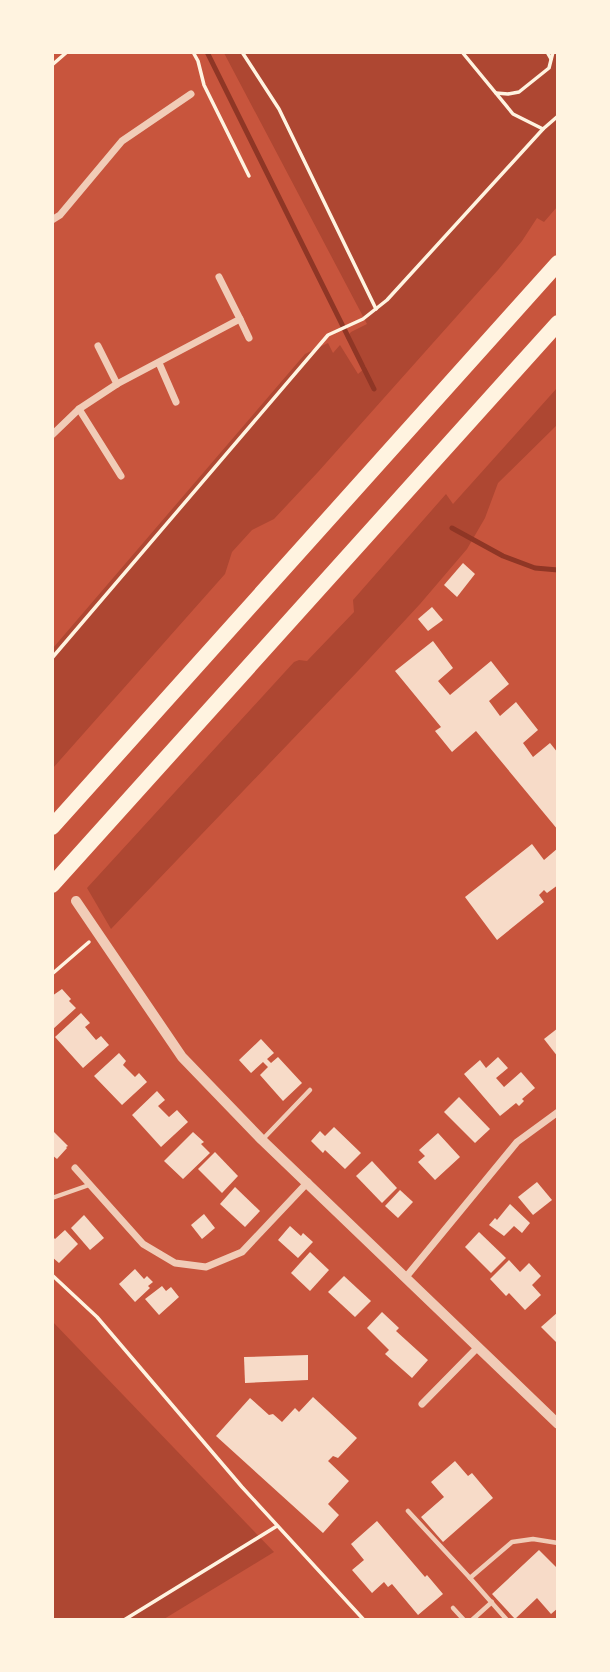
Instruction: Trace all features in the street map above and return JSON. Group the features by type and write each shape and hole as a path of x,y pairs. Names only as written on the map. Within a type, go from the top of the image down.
{"highway":[{"path":"52,827 558,263"},
{"path":"52,885 558,323"}],"street":[{"path":"52,220 60,215 122,141 191,94"},
{"path":"219,277 249,338"},
{"path":"52,435 79,409 117,384 240,319"},
{"path":"98,346 117,384"},
{"path":"159,363 176,402"},
{"path":"79,409 121,476"},
{"path":"76,901 182,1057 262,1140 558,1424"},
{"path":"406,1277 517,1142 558,1111"},
{"path":"75,1168 143,1244 174,1263 206,1267 242,1252 308,1182"},
{"path":"422,1404 478,1347"}],"lane":[{"path":"262,1140 310,1090"},
{"path":"52,1198 89,1185"},
{"path":"408,1511 508,1619"},
{"path":"470,1578 512,1542 533,1539 558,1543"},
{"path":"472,1619 492,1602"},
{"path":"453,1608 464,1619"}],"path":[{"path":"52,65 67,52"},
{"path":"193,52 204,85 249,176"},
{"path":"242,52 279,109 376,309"},
{"path":"462,52 513,114 542,129"},
{"path":"547,52 551,59"},
{"path":"496,93 519,92 549,68 553,52"},
{"path":"52,658 328,335 363,319 387,300 542,129 558,116"},
{"path":"52,974 99,934"},
{"path":"52,1275 97,1317 277,1526 363,1619"},
{"path":"124,1619 277,1526"}],"shaded area":[{"path":"224,53 557,53 557,207 544,222 537,218 498,270 274,519 252,530 232,552 225,574 53,768 53,648 305,354 328,343 333,353 340,345 358,374 366,367 346,338 351,332 367,324"},
{"path":"557,388 557,425 498,483 485,518 467,549 358,671 111,929 87,888 294,662 307,661 354,612 353,600 446,494 453,504"},
{"path":"52,1321 274,1552 164,1619 53,1619"}],"building":[{"path":"463,563 475,574 457,597 444,585"},
{"path":"432,607 443,620 428,631 418,619"},
{"path":"433,641 453,668 438,681 450,695 491,661 509,684 489,701 500,716 516,702 538,730 523,743 533,757 550,743 558,753 558,830 476,731 452,752 435,731 441,727 395,671"},
{"path":"532,844 544,860 558,848 558,885 547,893 544,890 539,895 544,902 497,940 465,897"},
{"path":"62,989 76,1008 52,1030 52,996"},
{"path":"81,1013 90,1023 85,1027 96,1040 101,1036 109,1045 83,1068 55,1037"},
{"path":"558,1028 558,1057 544,1039"},
{"path":"261,1039 274,1053 267,1059 271,1063 278,1057 302,1083 283,1101 260,1075 268,1067 263,1062 251,1073 239,1060"},
{"path":"119,1053 126,1061 123,1065 135,1077 139,1073 147,1082 122,1105 94,1076"},
{"path":"498,1057 508,1068 496,1078 504,1087 521,1072 535,1088 522,1099 524,1101 519,1106 516,1103 500,1116 464,1074 480,1060 486,1068"},
{"path":"157,1091 165,1100 158,1106 169,1117 177,1110 188,1122 161,1147 132,1115"},
{"path":"459,1097 490,1129 475,1143 444,1112"},
{"path":"334,1127 361,1153 345,1169 311,1141 320,1131 325,1136"},
{"path":"52,1130 68,1146 57,1159 52,1155"},
{"path":"193,1132 204,1142 201,1144 210,1153 183,1179 164,1161"},
{"path":"438,1133 460,1157 435,1180 418,1162 425,1156 419,1150"},
{"path":"215,1152 238,1176 222,1193 198,1169"},
{"path":"372,1161 397,1188 382,1203 356,1176"},
{"path":"537,1182 552,1200 533,1215 518,1197"},
{"path":"235,1187 260,1211 245,1227 220,1204"},
{"path":"400,1190 413,1202 398,1218 385,1206"},
{"path":"510,1204 530,1223 522,1233 514,1226 504,1236 489,1225 495,1218 497,1220"},
{"path":"204,1214 215,1228 202,1239 191,1225"},
{"path":"84,1215 104,1238 90,1250 71,1228"},
{"path":"290,1226 313,1242 298,1258 278,1240"},
{"path":"65,1230 78,1244 59,1263 52,1257 52,1236 55,1239"},
{"path":"479,1232 506,1258 491,1273 465,1247"},
{"path":"310,1252 329,1270 310,1291 291,1273"},
{"path":"509,1260 520,1272 529,1263 541,1276 532,1285 541,1295 525,1310 509,1293 506,1296 490,1279"},
{"path":"135,1269 144,1279 147,1276 153,1282 135,1302 119,1284"},
{"path":"344,1276 371,1301 355,1317 328,1292"},
{"path":"162,1286 166,1291 171,1287 179,1297 159,1315 145,1299"},
{"path":"382,1312 399,1328 396,1331 428,1360 412,1378 385,1354 389,1350 367,1328"},
{"path":"558,1312 558,1344 541,1327"},
{"path":"308,1355 308,1380 245,1383 244,1357"},
{"path":"313,1397 357,1438 338,1458 333,1456 328,1461 349,1481 328,1504 339,1515 323,1533 216,1436 250,1398 269,1415 273,1414 282,1422 295,1408 299,1412"},
{"path":"455,1461 468,1476 472,1473 493,1498 443,1542 421,1517 444,1497 431,1482"},
{"path":"377,1521 443,1594 418,1615 392,1584 388,1587 384,1582 372,1593 352,1570 364,1560 351,1544"},
{"path":"539,1550 558,1569 558,1608 551,1614 537,1598 515,1619 492,1594"}],"waterway":[{"path":"207,52 374,389"},
{"path":"452,528 503,556 535,568 558,570"}]}
